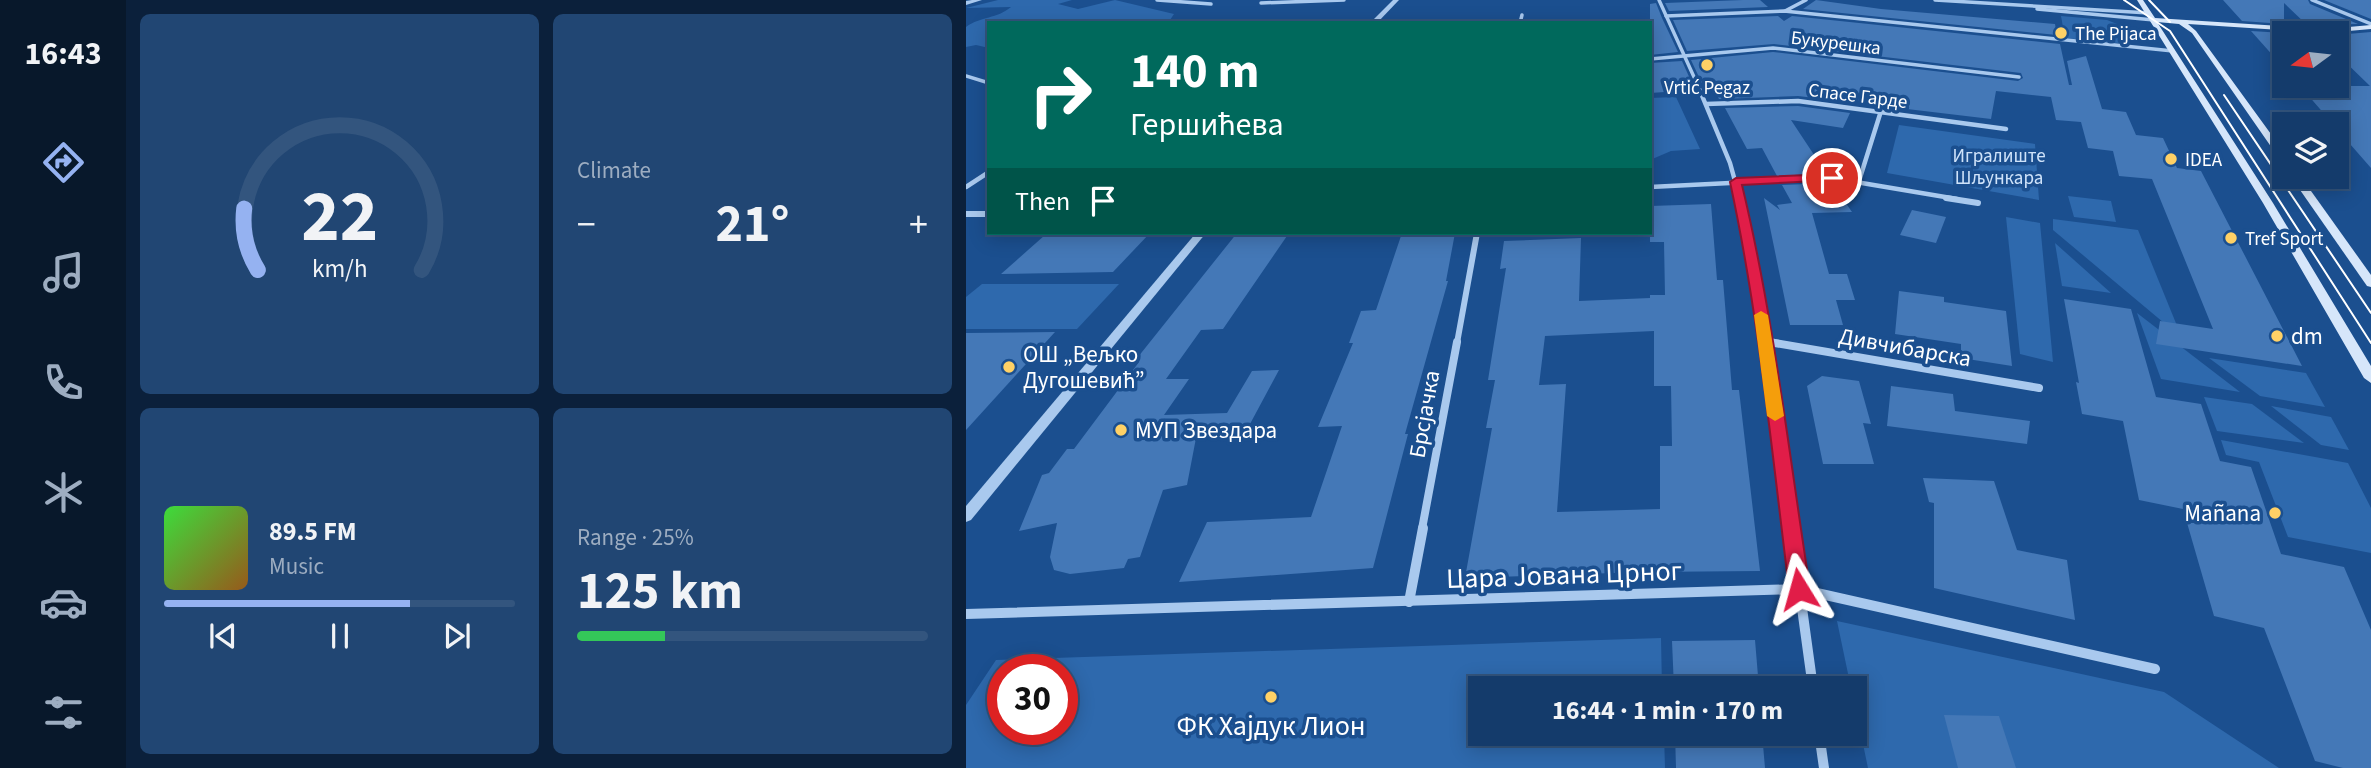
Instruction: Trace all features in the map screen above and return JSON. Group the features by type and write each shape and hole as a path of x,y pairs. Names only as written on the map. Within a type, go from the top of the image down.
{"main road":[{"path":"2142,3 2159,17 2182,22 2326,30 2369,26"},
{"path":"2142,3 2159,17 2173,51 2268,203 2371,378"},
{"path":"2159,17 2369,26"},
{"path":"2182,22 2194,32 2272,142"},
{"path":"2304,189 2371,283"}],"street":[{"path":"966,3 979,0"},
{"path":"1157,0 1211,4"},
{"path":"1262,3 1344,0"},
{"path":"1375,21 1396,0"},
{"path":"1659,0 1706,104 1736,182 1748,235 1811,676"},
{"path":"1784,11 1806,0"},
{"path":"1935,0 2159,17"},
{"path":"2312,0 2369,26"},
{"path":"2015,6 2159,17"},
{"path":"1666,16 1784,11 2173,51"},
{"path":"1520,21 1522,15"},
{"name":"Букурешка","path":"1652,59 1773,48 2019,77"},
{"path":"966,76 987,82"},
{"name":"Спасе Гарде","path":"1706,104 1798,101 2006,129"},
{"path":"1860,181 1881,111"},
{"path":"966,187 987,173"},
{"path":"1652,187 1819,178 1860,181 1978,203"},
{"path":"966,214 987,214"},
{"path":"966,516 1199,235"},
{"name":"Брсјачка","path":"1409,602 1477,235"},
{"name":"Дивчибарска","path":"1765,341 2039,388"},
{"name":"Цара Јована Црног","path":"966,614 1799,589 2155,669"},
{"path":"1821,746 1824,768"}],"green space":[{"path":"998,0 1072,0 1058,4 1078,9 1115,0 1174,14 1169,21 987,21 987,48 976,45 966,47 966,27 1011,7 966,8"},
{"path":"2061,16 2107,20 2122,26 2130,44 2065,38"},
{"path":"1676,97 1700,149 1671,151 1652,159 1652,98"},
{"name":"Игралиште Шљункара","path":"1899,125 2035,144 2039,200 1887,173"},
{"path":"2068,196 2111,201 2116,222 2074,217"},
{"path":"2006,217 2040,223 2053,362 2020,354"},
{"path":"2053,219 2138,230 2182,338 2053,230"},
{"path":"2055,243 2111,293 2062,286"},
{"path":"982,284 1119,284 1077,329 966,329 966,297"},
{"path":"2137,313 2240,392 2161,379"},
{"path":"2209,358 2306,373 2325,407 2260,396"},
{"path":"2204,397 2252,404 2304,443 2217,431"},
{"path":"2271,406 2331,417 2349,450 2321,445"},
{"path":"2221,440 2348,463 2371,508 2371,553 2288,537 2259,462 2226,455"},
{"path":"1837,621 2164,692 2279,768 1868,768 1863,746 1867,746 1867,676 1848,676"},
{"name":"ФК Хајдук Лион","path":"1661,638 1662,676 1468,676 1468,746 1664,746 1665,768 966,768 966,705 987,674 987,745 1078,745 1078,657"}],"building":[{"path":"1760,0 1768,7 1669,11 1665,3"},
{"path":"1816,0 1881,9 2055,24 2057,35 1803,9"},
{"path":"2223,0 2308,0 2310,4 2358,24 2349,24 2349,21 2303,21 2284,3 2284,21 2272,21 2272,23 2242,21"},
{"path":"2324,0 2371,0 2371,19"},
{"path":"1656,3 1678,52 1652,55 1650,4"},
{"path":"1778,16 1784,21 1792,16 2060,44 2069,85 2072,85 2067,61 2086,56 2102,109 2126,112 2136,135 2163,138 2177,168 2201,171 2302,366 2156,344 2160,321 2213,329 2152,179 2119,176 2113,151 2088,148 2081,122 2056,120 2051,97 1996,91 1991,119 1798,96 1719,99 1714,89 1705,90 1691,60 1773,52 2018,81 2023,78 2021,73 1774,44 1687,51 1673,20"},
{"path":"2251,31 2272,32 2272,55"},
{"path":"2371,32 2371,168 2349,143 2349,112 2323,112 2310,98 2349,98 2349,86 2370,86 2349,66 2349,34"},
{"path":"1682,61 1695,90 1652,93 1652,63"},
{"path":"1798,106 1850,113 1843,128 1791,120 1826,173 1777,176 1762,148 1747,149 1725,108"},
{"path":"1832,183 1852,212 1812,213 1829,274 1847,274 1855,300 1836,300 1843,325 1790,325 1764,198 1780,210 1777,205 1792,203 1782,185"},
{"path":"1711,204 1717,280 1723,280 1732,390 1739,390 1760,571 1465,578 1492,428 1486,428 1495,380 1488,380 1506,268 1500,269 1504,241 1581,238 1579,301 1665,295 1664,242 1650,242 1652,206","holes":["1654,331 1654,386 1671,386 1672,446 1660,446 1660,509 1557,512 1566,384 1539,385 1545,336"]},
{"path":"1912,210 1946,217 1936,243 1900,235"},
{"path":"1045,235 1148,235 1113,272 1001,274"},
{"path":"1235,235 1288,235 1223,329 1201,330 1166,379 1189,379 1164,415 1227,413 1252,371 1279,370 1243,437 1196,438 1187,485 1163,490 1140,557 1128,559 1124,568 1070,574 1054,570 1050,557 1057,523 1019,531 1042,475 1049,473 1067,449 1074,449 1139,362 1134,362"},
{"path":"1401,235 1455,235 1448,281 1405,434 1408,434 1373,568 1179,582 1207,522 1311,517 1342,426 1318,427 1353,343 1349,343 1361,311 1376,310"},
{"path":"1899,291 1944,297 1944,302 2006,311 2012,366 1961,358 1961,344 1895,334"},
{"path":"2064,299 2131,309 2156,397 2201,404 2220,461 2251,467 2281,554 2344,567 2371,630 2371,768 2343,768 2315,761 2264,628 2214,616 2183,509 2139,500 2123,421 2082,414"},
{"path":"1055,332 966,430 966,333"},
{"path":"1822,376 1859,381 1871,424 1863,423 1874,464 1823,464 1807,386"},
{"path":"1891,386 1953,394 1955,411 2030,421 2027,444 1887,426"},
{"path":"1923,478 1994,481 2017,550 2067,560 2075,620 1934,588 1934,503 1929,502"},
{"path":"1755,640 1758,676 1673,676 1672,641"},
{"path":"1944,715 1999,716 2016,768 1958,768"},
{"path":"1675,746 1763,746 1765,768 1676,768"}],"tram line":[{"path":"2124,0 2170,31 2371,343"},
{"path":"2149,0 2170,22"},
{"path":"2224,95 2371,313"}],"slow traffic":[{"path":"1761,315 1775,416"}],"place":[{"name":"The Pijaca","path":"2061,33"},
{"name":"Vrtić Pegaz","path":"1707,65"},
{"name":"IDEA","path":"2171,159"},
{"name":"Tref Sport","path":"2231,238"},
{"name":"dm","path":"2277,336"},
{"name":"ОШ „Вељко Дугошевић”","path":"1009,367"},
{"name":"МУП Звездара","path":"1121,430"},
{"name":"Mañana","path":"2275,513"},
{"name":"ФК Хајдук Лион","path":"1271,697"}],"route":[{"path":"1799,589 1765,341 1748,235 1736,182 1832,178"}]}
